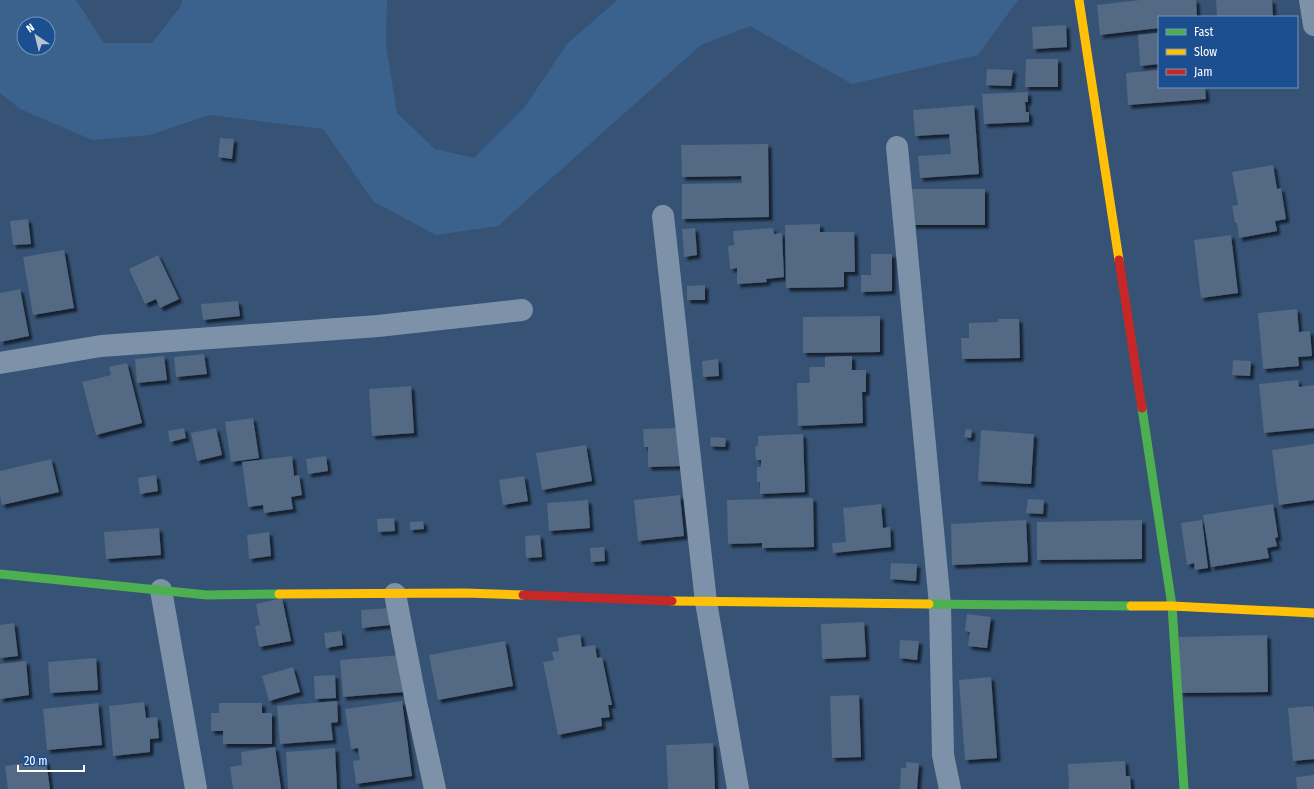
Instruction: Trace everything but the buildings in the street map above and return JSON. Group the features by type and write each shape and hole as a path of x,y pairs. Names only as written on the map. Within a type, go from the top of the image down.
{"street":[{"path":"1079,0 1172,606 1184,789"},
{"path":"1310,0 1314,25"},
{"path":"897,147 940,605 943,755 950,789"},
{"path":"662,216 706,602 738,789"},
{"path":"0,363 101,346 378,326 522,310"},
{"path":"0,574 207,595 465,593 706,602 1172,606 1314,613"},
{"path":"161,590 196,789"},
{"path":"395,594 435,789"}],"water":[{"path":"0,0 76,0 104,43 152,43 181,6 182,0 387,0 386,45 397,113 435,149 474,158 524,108 567,44 617,0 1018,0 978,55 852,84 750,26 701,45 498,226 436,235 374,202 323,129 209,115 150,135 92,140 20,109 0,93"}],"traffic: fast":[{"path":"1142,408 1172,606 1184,789"},
{"path":"0,574 207,595 279,594"},
{"path":"929,604 1131,606"}],"traffic: slow":[{"path":"1079,0 1119,260"},
{"path":"279,594 465,593 523,595"},
{"path":"672,601 929,604"},
{"path":"1131,606 1172,606 1314,613"}],"traffic: jam":[{"path":"1119,260 1142,408"},
{"path":"523,595 672,601"}]}
